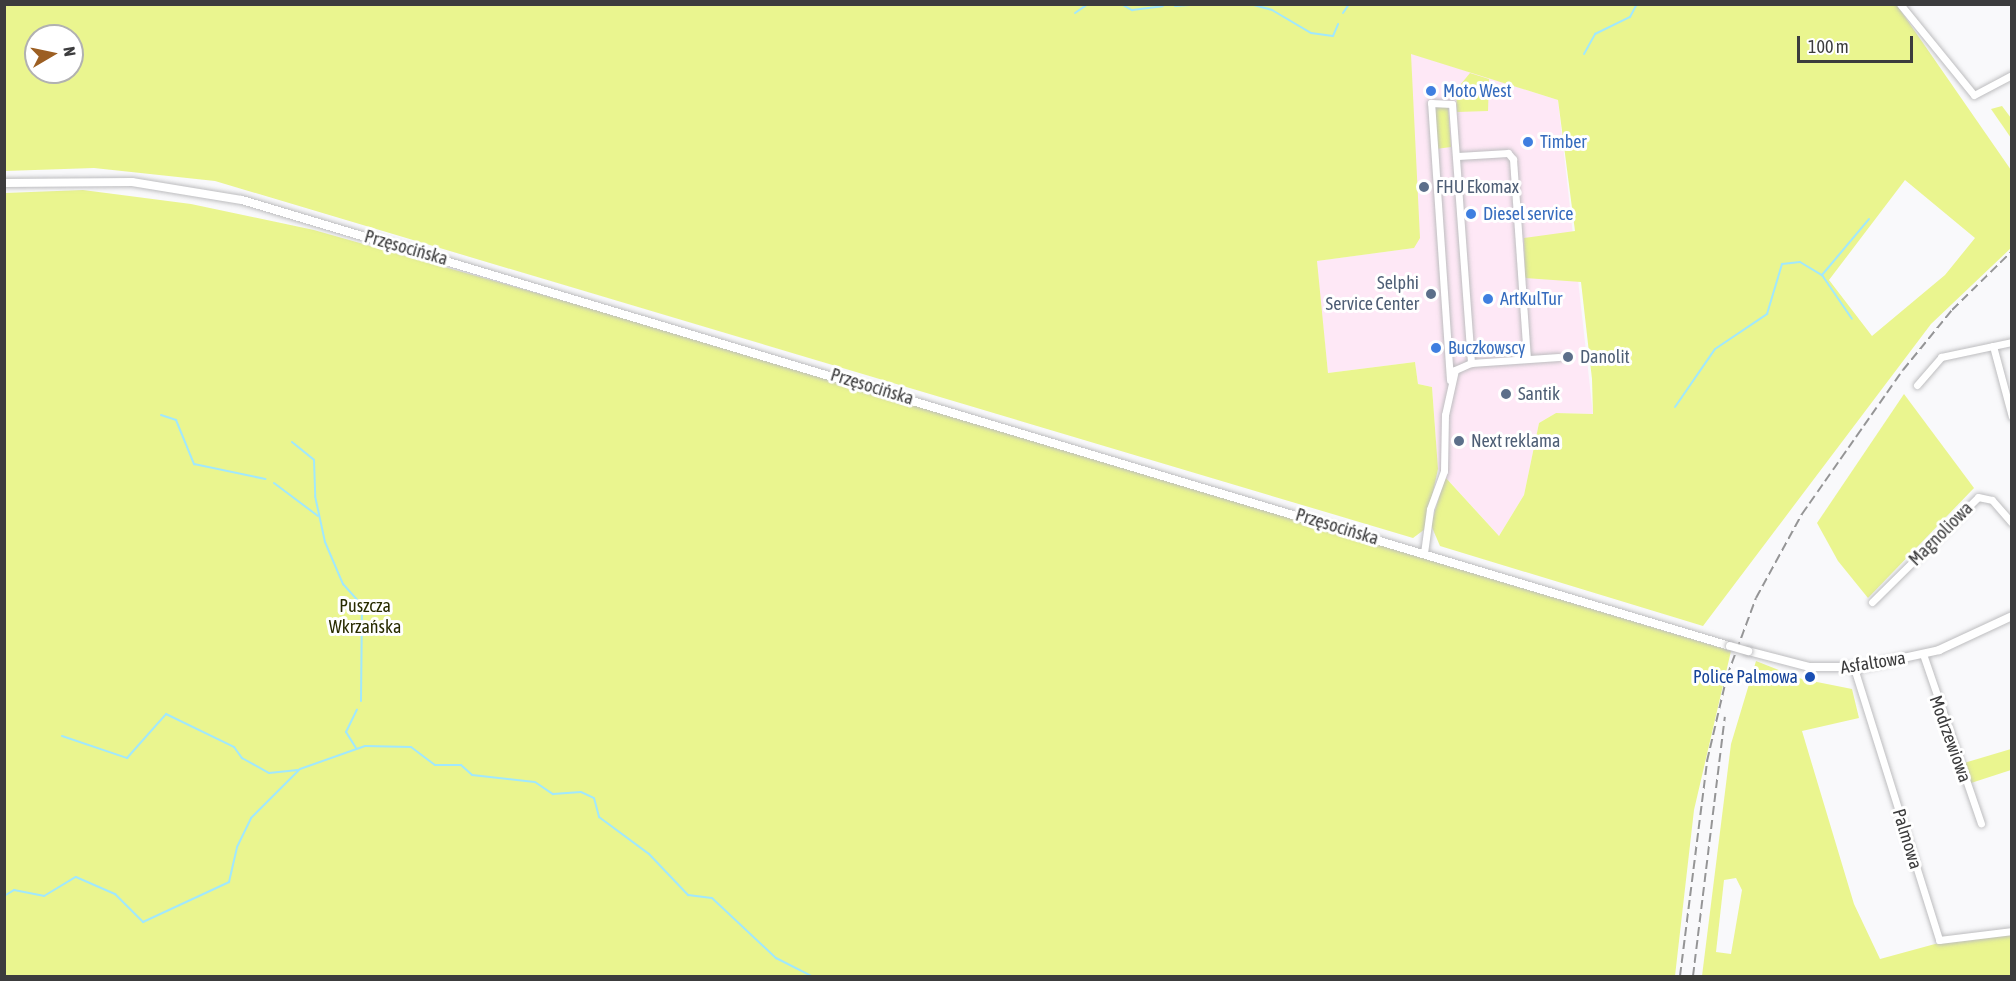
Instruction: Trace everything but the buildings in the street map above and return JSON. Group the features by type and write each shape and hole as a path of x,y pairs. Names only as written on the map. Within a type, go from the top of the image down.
{"street":[{"path":"1900,4 1974,95 2012,75"},
{"path":"1424,553 1430,509 1444,467 1450,380 1431,103 1452,104 1458,156 1471,363"},
{"path":"1458,156 1508,153 1513,159 1527,359"},
{"name":"Przęsocińska","path":"4,183 123,181 242,200 1730,645"},
{"path":"1917,385 1941,357 2012,342"},
{"path":"1993,346 2012,417"},
{"path":"1450,380 1455,370 1471,363 1559,357"},
{"name":"Magnoliowa","path":"1872,602 1978,497 1992,500 2012,523"},
{"name":"Asfaltowa","path":"1730,645 1809,667 1854,668 1923,654 2012,616"},
{"name":"Modrzewiowa","path":"1923,654 1980,823"},
{"name":"Palmowa","path":"1854,668 1939,940 2012,931"}],"shaded area":[{"path":"1410,53 1558,100 1593,414 1556,413 1539,423 1524,495 1499,536 1438,469 1432,387 1418,384 1415,362 1328,373 1316,261 1414,248"}],"green space":[{"path":"1896,4 2011,170 2012,247 1931,324 1703,626 1440,546 1431,525 1445,477 1499,536 1524,495 1539,423 1556,413 1593,414 1592,379 1581,282 1525,278 1524,238 1575,231 1558,100 1411,54 1420,238 1414,248 1317,261 1328,373 1415,362 1418,384 1432,387 1438,469 1425,529 1413,538 215,181 94,168 5,171 5,5","holes":["1905,180 1975,238 1945,275 1872,336 1829,280"]},
{"path":"1470,73 1489,79 1488,111 1457,112 1456,90"},
{"path":"1448,106 1451,147 1436,149 1433,107"},
{"path":"2002,106 2011,118 2011,138 1991,109"},
{"name":"Puszcza Wkrzańska","path":"83,190 191,204 314,230 667,330 1731,651 1694,810 1675,976 5,976 5,193"},
{"path":"1904,394 1974,488 1868,598 1838,561 1817,523"},
{"path":"1756,661 1802,679 1852,689 1859,718 1802,731 1854,904 1880,959 1935,944 2011,934 2011,976 1702,976 1731,744","holes":["1736,878 1742,890 1731,954 1716,952 1724,880"]},
{"path":"2011,749 2011,770 1971,783 1964,763"}],"waterway":[{"path":"1075,13 1088,4"},
{"path":"1121,4 1132,10 1163,6"},
{"path":"1175,6 1204,4"},
{"path":"1250,4 1272,10 1311,33 1333,36 1338,24"},
{"path":"1343,13 1349,4"},
{"path":"1584,54 1595,34 1630,17 1637,4"},
{"path":"1675,407 1715,349 1767,314 1782,264 1800,262 1822,275 1869,219"},
{"path":"1822,275 1852,319"},
{"path":"161,415 176,420 194,464 265,479"},
{"path":"292,442 314,460 315,496 325,542 343,584 362,605 361,701"},
{"path":"274,483 318,516"},
{"path":"356,748 346,732 357,709"},
{"path":"62,736 127,758 166,714 234,747 242,758 269,773 298,770"},
{"path":"4,896 14,890 44,896 76,877 115,894 143,922 229,882 237,847 251,818 300,769 365,746 411,747 435,765 461,765 472,775 535,782 553,794 581,792 594,798 599,817 649,854 688,895 712,898 776,958 811,976"}],"railway":[{"path":"1680,976 1707,761 1727,676 1756,598 1802,514 1903,370 1952,310 2012,251"},
{"path":"1693,976 1725,717"}],"place":[{"name":"Moto West","path":"1431,91"},
{"name":"Timber","path":"1528,142"},
{"name":"FHU Ekomax","path":"1424,187"},
{"name":"Diesel service","path":"1471,214"},
{"name":"Selphi Service Center","path":"1431,294"},
{"name":"ArtKulTur","path":"1488,299"},
{"name":"Buczkowscy","path":"1436,348"},
{"name":"Danolit","path":"1568,357"},
{"name":"Santik","path":"1506,394"},
{"name":"Next reklama","path":"1459,441"},
{"name":"Police Palmowa","path":"1810,677"}]}
